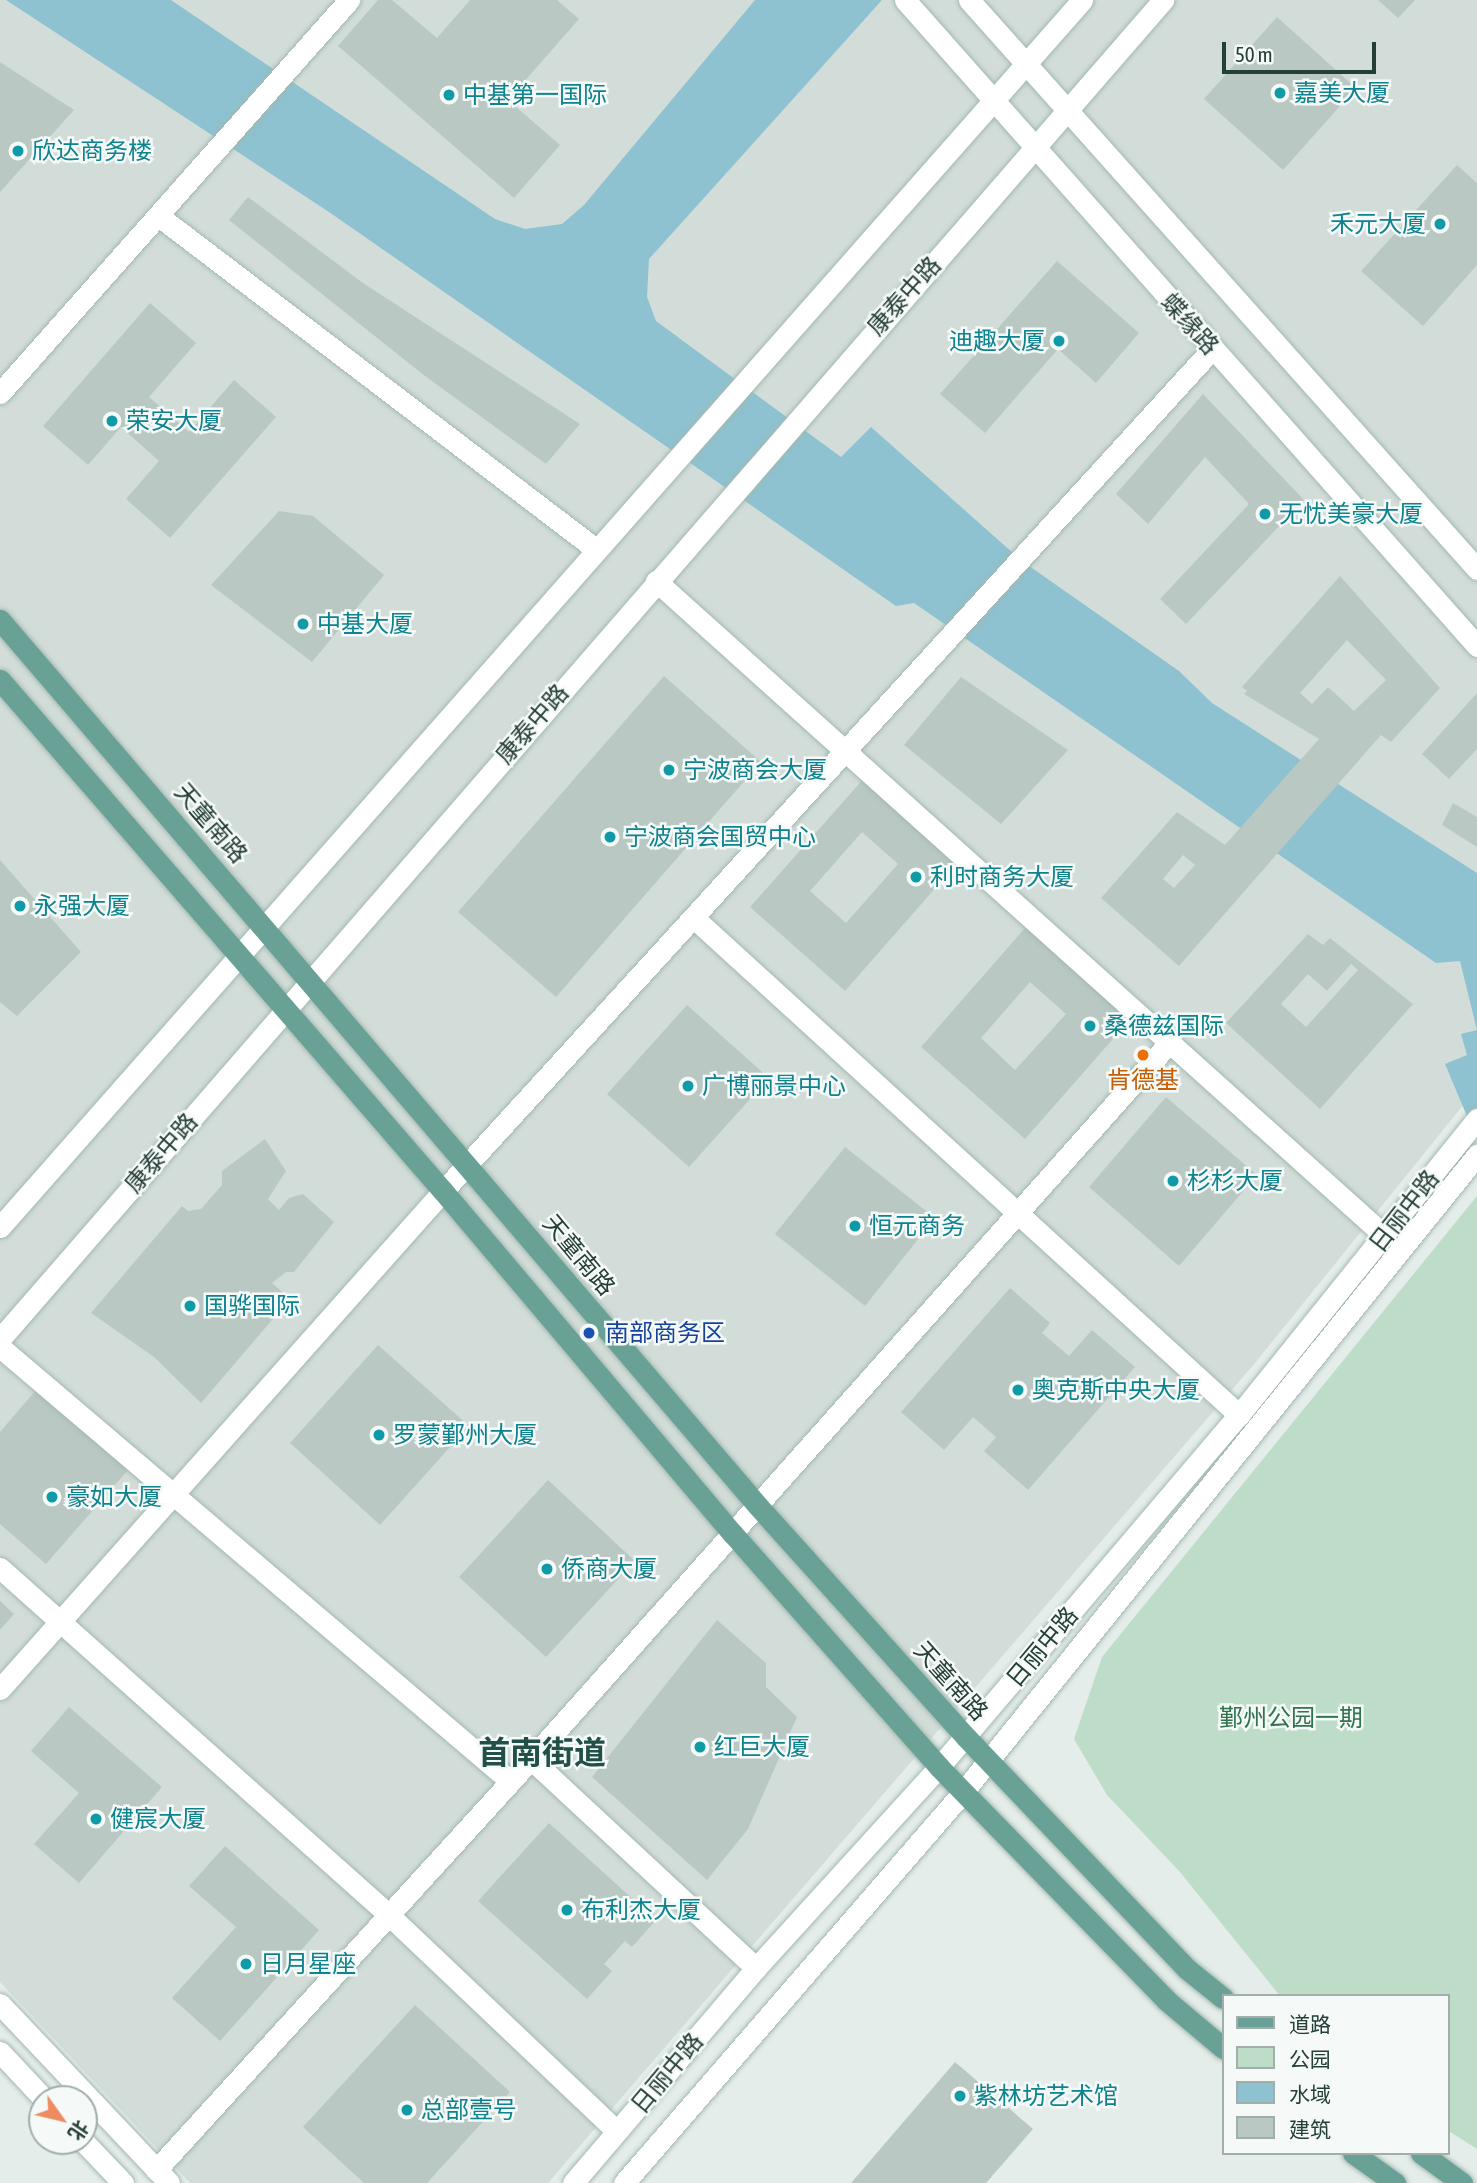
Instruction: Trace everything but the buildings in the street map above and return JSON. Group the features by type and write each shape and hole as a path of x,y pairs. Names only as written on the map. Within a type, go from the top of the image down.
{"main road":[{"name":"天童南路","path":"0,620 266,926 758,1506 966,1737 1187,1969 1222,1997"},
{"path":"0,680 443,1191 733,1534 939,1767 1166,2000 1222,2048"},
{"path":"1356,2155 1395,2183"},
{"path":"1423,2155 1462,2183"}],"street":[{"path":"0,393 160,217 349,0"},
{"name":"蝶缘路","path":"905,0 992,103 1477,646"},
{"name":"蝶缘路","path":"969,0 1477,569"},
{"path":"0,1227 597,550 760,361 1082,0"},
{"name":"康泰中路","path":"0,1339 813,399 1163,0"},
{"path":"160,217 597,550"},
{"path":"0,1689 443,1191 952,638 1212,349"},
{"path":"656,581 845,754 1385,1236"},
{"path":"694,918 1239,1415"},
{"path":"0,2004 162,2176 388,1914 733,1534 1169,1043"},
{"name":"日丽中路","path":"573,2183 756,1968 966,1737 1239,1415 1472,1125"},
{"name":"日丽中路","path":"624,2183 963,1792 1477,1155"},
{"path":"0,1347 509,1780"},
{"path":"0,1567 388,1914 617,2132"},
{"path":"531,1759 756,1968"},
{"path":"0,2052 31,2085"},
{"path":"96,2155 123,2183"}],"shaded area":[{"name":"南部商务区","path":"0,0 1477,0 1477,1088 1255,1363 548,2183 190,2183 0,1982"}],"green space":[{"name":"鄞州公园一期","path":"1477,1196 1477,2149 1449,2131 1449,1994 1278,1994 1180,1872 1107,1795 1074,1739 1102,1657"}],"water":[{"path":"6,0 171,0 495,219 525,229 562,224 584,205 755,0 882,0 649,259 647,297 656,321 841,457 871,427 1022,561 1179,671 1212,703 1477,873 1477,1030 1460,961 1436,963 914,603 896,606 329,212"},
{"path":"1477,1030 1477,1140 1445,1064 1467,1055 1461,1034"}],"place":[{"name":"嘉美大厦","path":"1280,93"},
{"name":"中基第一国际","path":"449,95"},
{"name":"欣达商务楼","path":"18,151"},
{"name":"禾元大厦","path":"1440,224"},
{"name":"迪趣大厦","path":"1059,341"},
{"name":"荣安大厦","path":"112,421"},
{"name":"无忧美豪大厦","path":"1265,514"},
{"name":"中基大厦","path":"303,624"},
{"name":"宁波商会大厦","path":"669,770"},
{"name":"宁波商会国贸中心","path":"610,837"},
{"name":"利时商务大厦","path":"916,877"},
{"name":"永强大厦","path":"20,906"},
{"name":"桑德兹国际","path":"1090,1026"},
{"name":"肯德基","path":"1143,1055"},
{"name":"广博丽景中心","path":"688,1086"},
{"name":"杉杉大厦","path":"1173,1181"},
{"name":"恒元商务","path":"855,1226"},
{"name":"国骅国际","path":"190,1306"},
{"name":"南部商务区","path":"589,1333"},
{"name":"奥克斯中央大厦","path":"1018,1390"},
{"name":"罗蒙鄞州大厦","path":"379,1435"},
{"name":"豪如大厦","path":"52,1497"},
{"name":"侨商大厦","path":"547,1569"},
{"name":"红巨大厦","path":"700,1747"},
{"name":"健宸大厦","path":"96,1819"},
{"name":"布利杰大厦","path":"567,1910"},
{"name":"日月星座","path":"246,1964"},
{"name":"紫林坊艺术馆","path":"960,2096"},
{"name":"总部壹号","path":"407,2110"}],"district":[{"name":"首南街道","path":"542,1753"}]}
